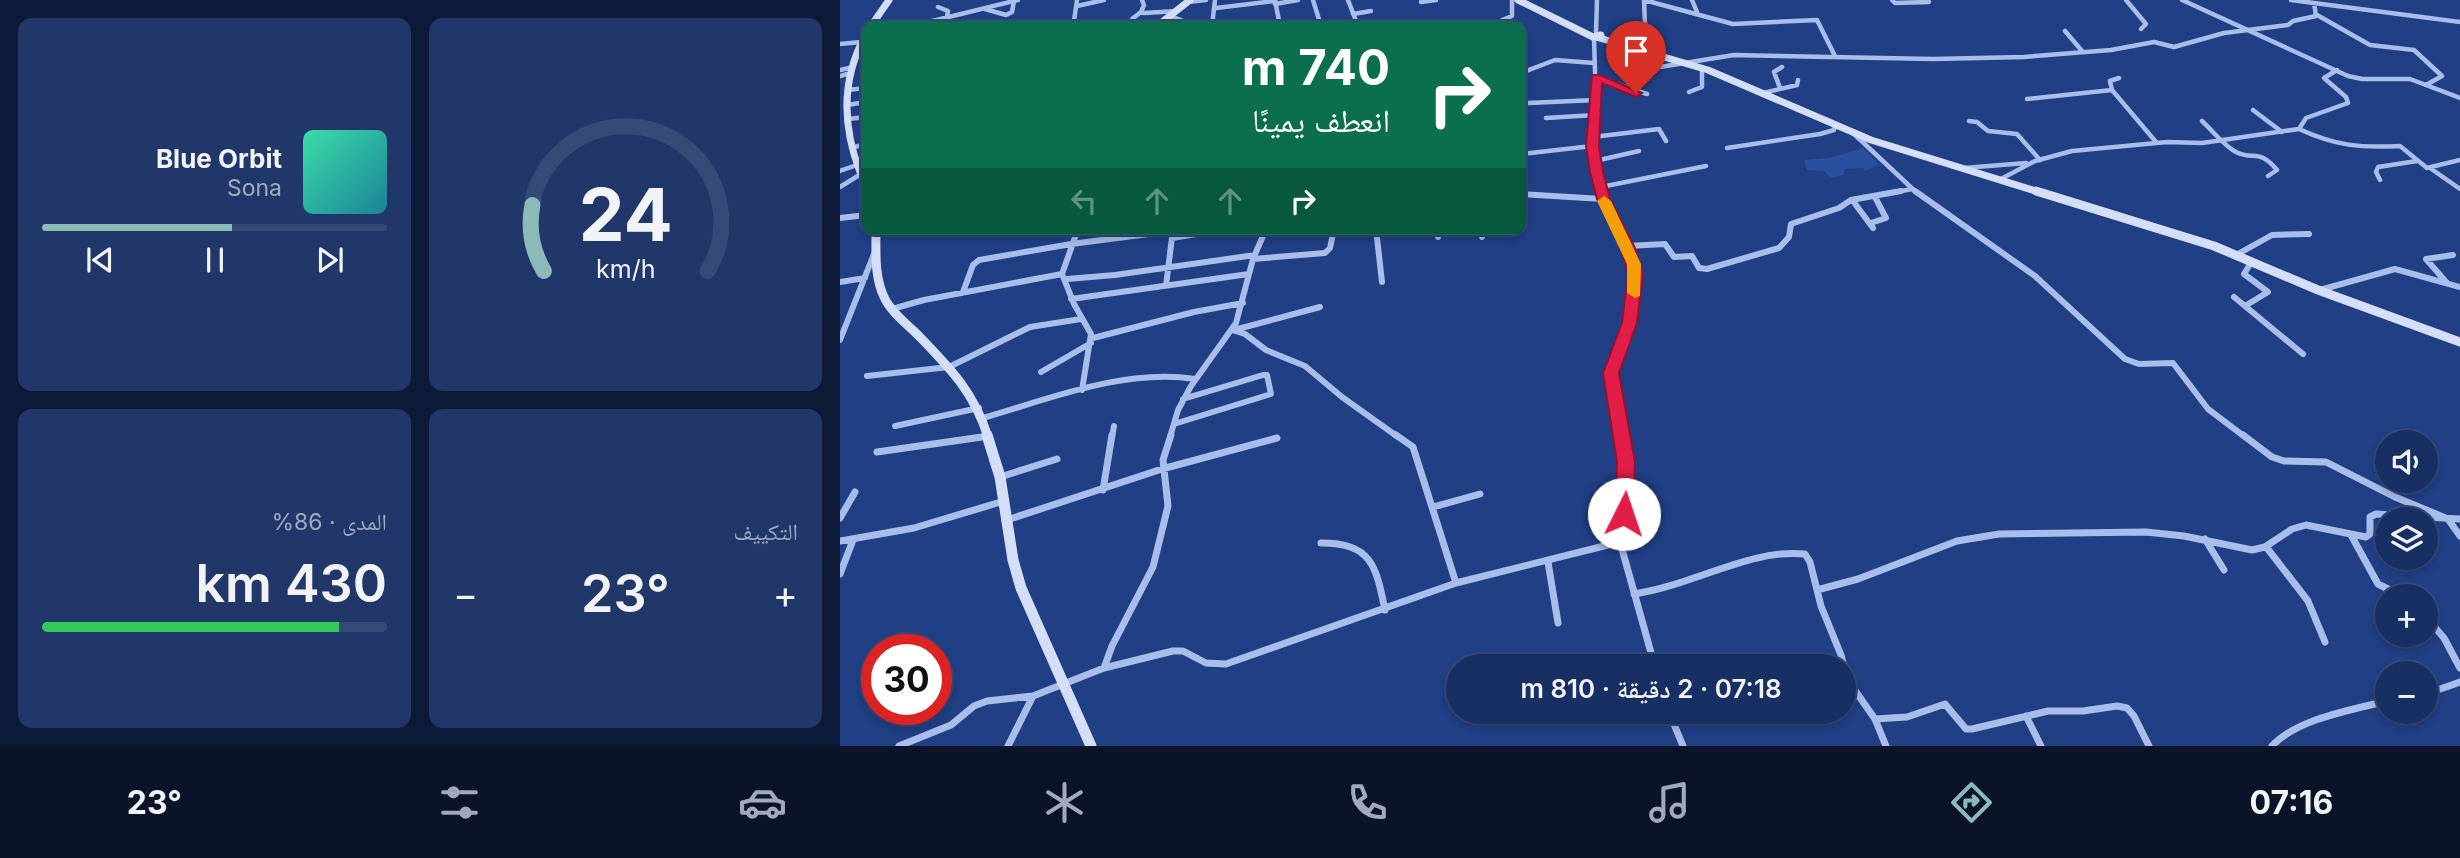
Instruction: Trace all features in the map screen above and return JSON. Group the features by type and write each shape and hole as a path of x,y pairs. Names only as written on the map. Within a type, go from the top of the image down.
{"main road":[{"path":"874,21 889,0"},
{"path":"1518,0 1595,35 1702,68 1852,133 2170,232 2460,342"},
{"path":"1164,21 1189,1"},
{"path":"861,43 844,72 847,90 844,135 861,166"},
{"path":"876,235 879,282 892,309 949,367 981,413 1000,477 1021,588 1091,746"}],"street":[{"path":"985,8 986,0"},
{"path":"1074,21 1077,3 1104,0"},
{"path":"1132,21 1141,12 1144,5 1142,0"},
{"path":"1189,1 1206,0"},
{"path":"1213,21 1215,0"},
{"path":"1216,8 1298,0"},
{"path":"1313,0 1319,21"},
{"path":"1348,0 1356,21"},
{"path":"1422,2 1434,0"},
{"path":"1502,21 1512,16 1512,0"},
{"path":"1597,0 1594,62 1596,100 1592,146 1603,199 1627,246 1636,273 1630,323 1611,373 1626,462 1620,542 1651,654"},
{"path":"1646,51 1644,0 1698,12 1733,24 1817,20 1835,56"},
{"path":"1692,0 1698,12"},
{"path":"1892,0 1895,3 1929,2"},
{"path":"2126,0 2146,24 2141,29"},
{"path":"2182,0 2359,79 2410,79 2460,98"},
{"path":"2291,0 2460,22"},
{"path":"934,21 1011,1 1012,12 1006,15 985,8"},
{"path":"1275,2 1279,21"},
{"path":"2314,3 2317,15"},
{"path":"938,7 939,10 948,11 947,18"},
{"path":"1353,14 1371,11"},
{"path":"1141,12 1174,14 1184,21"},
{"path":"1660,67 1734,54 1944,59 2024,57 2154,42 2174,47 2220,34 2288,25 2293,21 2317,15 2370,45 2417,51 2441,76 2426,85"},
{"path":"2065,31 2082,51"},
{"path":"840,44 861,39"},
{"path":"1818,56 1819,65"},
{"path":"1526,71 1554,60 1594,62"},
{"path":"1780,88 1774,72 1782,67"},
{"path":"1689,92 1702,86 1702,68"},
{"path":"2299,129 2306,118 2348,103 2346,97 2324,78 2337,70"},
{"path":"1596,77 1622,85 1634,93 1647,94"},
{"path":"2119,78 2110,81 2112,90 2156,142"},
{"path":"1763,93 1798,84 1798,80"},
{"path":"847,90 861,89"},
{"path":"2028,99 2112,90"},
{"path":"1528,103 1596,100"},
{"path":"847,105 861,103"},
{"path":"2253,110 2282,132"},
{"path":"1546,118 1595,115"},
{"path":"1969,121 1978,122 1988,131 2018,135 2037,160"},
{"path":"2202,121 2237,153 2254,153 2264,157 2277,170 2268,176"},
{"path":"1727,148 1820,134 1834,130 1835,126"},
{"path":"1593,137 1659,129 1666,141"},
{"path":"1962,169 2009,166 2095,148 2156,142 2224,140 2299,129 2316,137 2358,148 2400,146 2417,161 2460,189"},
{"path":"1852,133 1912,189 2035,276 2125,359 2139,365 2173,363 2208,410 2272,457 2284,461 2326,462 2395,497 2448,519 2460,536"},
{"path":"1526,153 1592,146"},
{"path":"1595,161 1639,151"},
{"path":"1999,180 2037,160"},
{"path":"2430,168 2460,160"},
{"path":"2380,180 2376,172 2378,167 2417,161"},
{"path":"840,171 861,166"},
{"path":"840,187 861,166"},
{"path":"1601,187 1706,166"},
{"path":"1627,246 1666,244 1674,257 1692,256 1699,268 1707,269 1779,248 1787,241 1791,225 1795,221 1853,201 1912,189"},
{"path":"1526,194 1603,199"},
{"path":"1853,201 1872,226 1886,218 1875,197"},
{"path":"840,218 861,216"},
{"path":"2236,255 2273,235 2309,234"},
{"path":"1075,235 1064,277 1071,299 1081,319 1089,327 1092,341 1082,390"},
{"path":"963,292 973,265 979,260 1071,244 1154,235"},
{"path":"1166,286 1172,235"},
{"path":"1104,668 1112,646 1153,568 1168,506 1162,470 1183,399 1232,330 1263,235"},
{"path":"892,309 963,292 1064,277 1254,257 1325,253 1330,248 1333,235"},
{"path":"1377,235 1382,282"},
{"path":"1622,237 1630,238 1638,246"},
{"path":"840,340 876,250"},
{"path":"2448,284 2426,259 2453,256"},
{"path":"2245,306 2268,292 2244,274 2252,261"},
{"path":"2319,290 2395,269 2460,287"},
{"path":"1071,299 1249,274"},
{"path":"840,282 865,278"},
{"path":"2234,297 2303,354"},
{"path":"1041,372 1092,341 1187,313 1243,303"},
{"path":"1232,330 1320,307"},
{"path":"867,376 949,367 1030,327 1081,319"},
{"path":"1232,330 1245,334 1266,349 1305,366 1342,397 1410,444 1433,507 1455,583"},
{"path":"895,426 981,413 1082,390 1173,374 1195,379"},
{"path":"1174,424 1271,394 1266,374 1183,399"},
{"path":"1103,491 1114,426"},
{"path":"877,452 989,436"},
{"path":"1007,520 1162,470 1277,438"},
{"path":"1000,477 1057,459"},
{"path":"840,518 855,492"},
{"path":"1433,507 1480,494"},
{"path":"840,541 915,528 1004,501"},
{"path":"1816,590 1895,566 1924,551 1979,537 2148,531 2205,539 2239,549 2259,550 2267,548 2289,530 2301,525 2322,526 2351,535 2369,536 2370,517 2376,514 2460,519"},
{"path":"2351,535 2378,584"},
{"path":"2205,539 2224,570"},
{"path":"840,574 853,540"},
{"path":"899,746 940,731 974,706 987,701 1033,695 1104,668 1179,650 1206,663 1226,664 1385,610 1455,583 1620,542"},
{"path":"1321,543 1353,544 1371,559 1376,569 1385,610"},
{"path":"2267,548 2308,601 2325,642"},
{"path":"1634,594 1680,585 1753,560 1796,552 1805,554 1810,562 1816,590 1841,655 1847,679 1875,719 1886,746"},
{"path":"1548,562 1558,623"},
{"path":"2438,631 2460,668"},
{"path":"2438,690 2460,682"},
{"path":"1008,746 1033,695"},
{"path":"1875,719 1915,715 1945,704 1966,729 2048,710 2127,708 2149,746"},
{"path":"2272,746 2281,735 2304,721 2375,704"},
{"path":"2026,716 2041,746"},
{"path":"1674,724 1683,746"}],"shaded area":[{"path":"1863,148 1880,165 1865,171 1863,168 1845,169 1843,175 1831,178 1824,171 1807,170 1804,160 1829,158"}],"slow traffic":[{"path":"1604,201 1634,264 1635,293"}],"route":[{"path":"1624,514 1626,462 1611,373 1630,323 1636,273 1627,246 1603,199 1597,172 1592,146 1596,77 1622,85 1636,93"}]}
